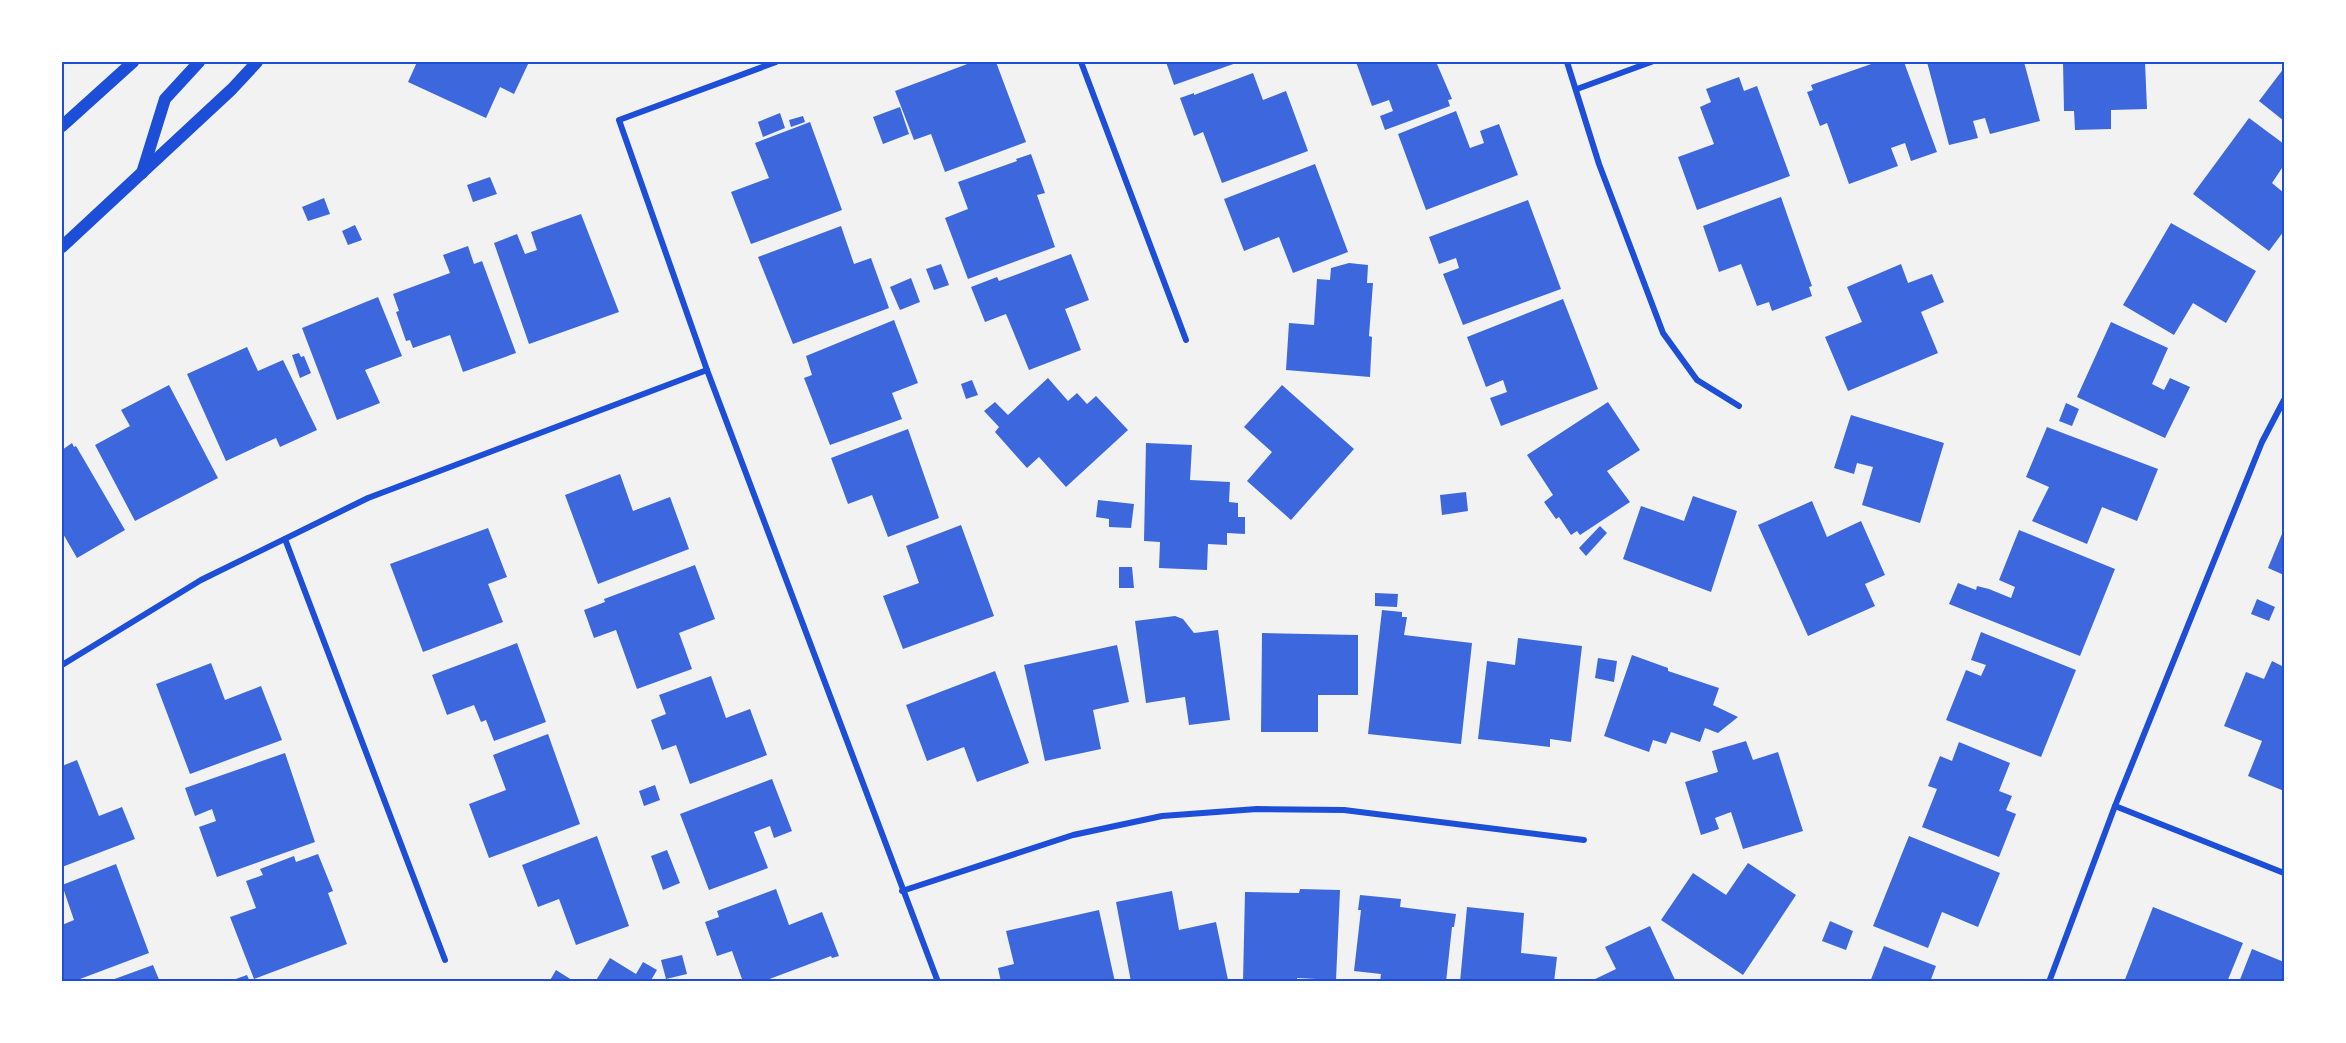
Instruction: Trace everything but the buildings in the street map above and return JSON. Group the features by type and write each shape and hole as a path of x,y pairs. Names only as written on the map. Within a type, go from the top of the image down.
{"main road":[{"path":"62,126 133,62"},
{"path":"142,174 165,99 199,62"},
{"path":"62,247 232,89 257,62"}],"street":[{"path":"776,62 619,120 707,370 902,891 938,981"},
{"path":"1081,62 1186,340"},
{"path":"1567,62 1599,164 1663,333 1697,380 1739,406"},
{"path":"1577,89 1651,62"},
{"path":"62,665 201,580 368,498 707,370"},
{"path":"2049,981 2115,806 2262,442 2284,400"},
{"path":"285,539 445,960"},
{"path":"2115,806 2284,873"},
{"path":"902,891 1073,835 1162,816 1257,808 1344,810 1584,840"}]}
